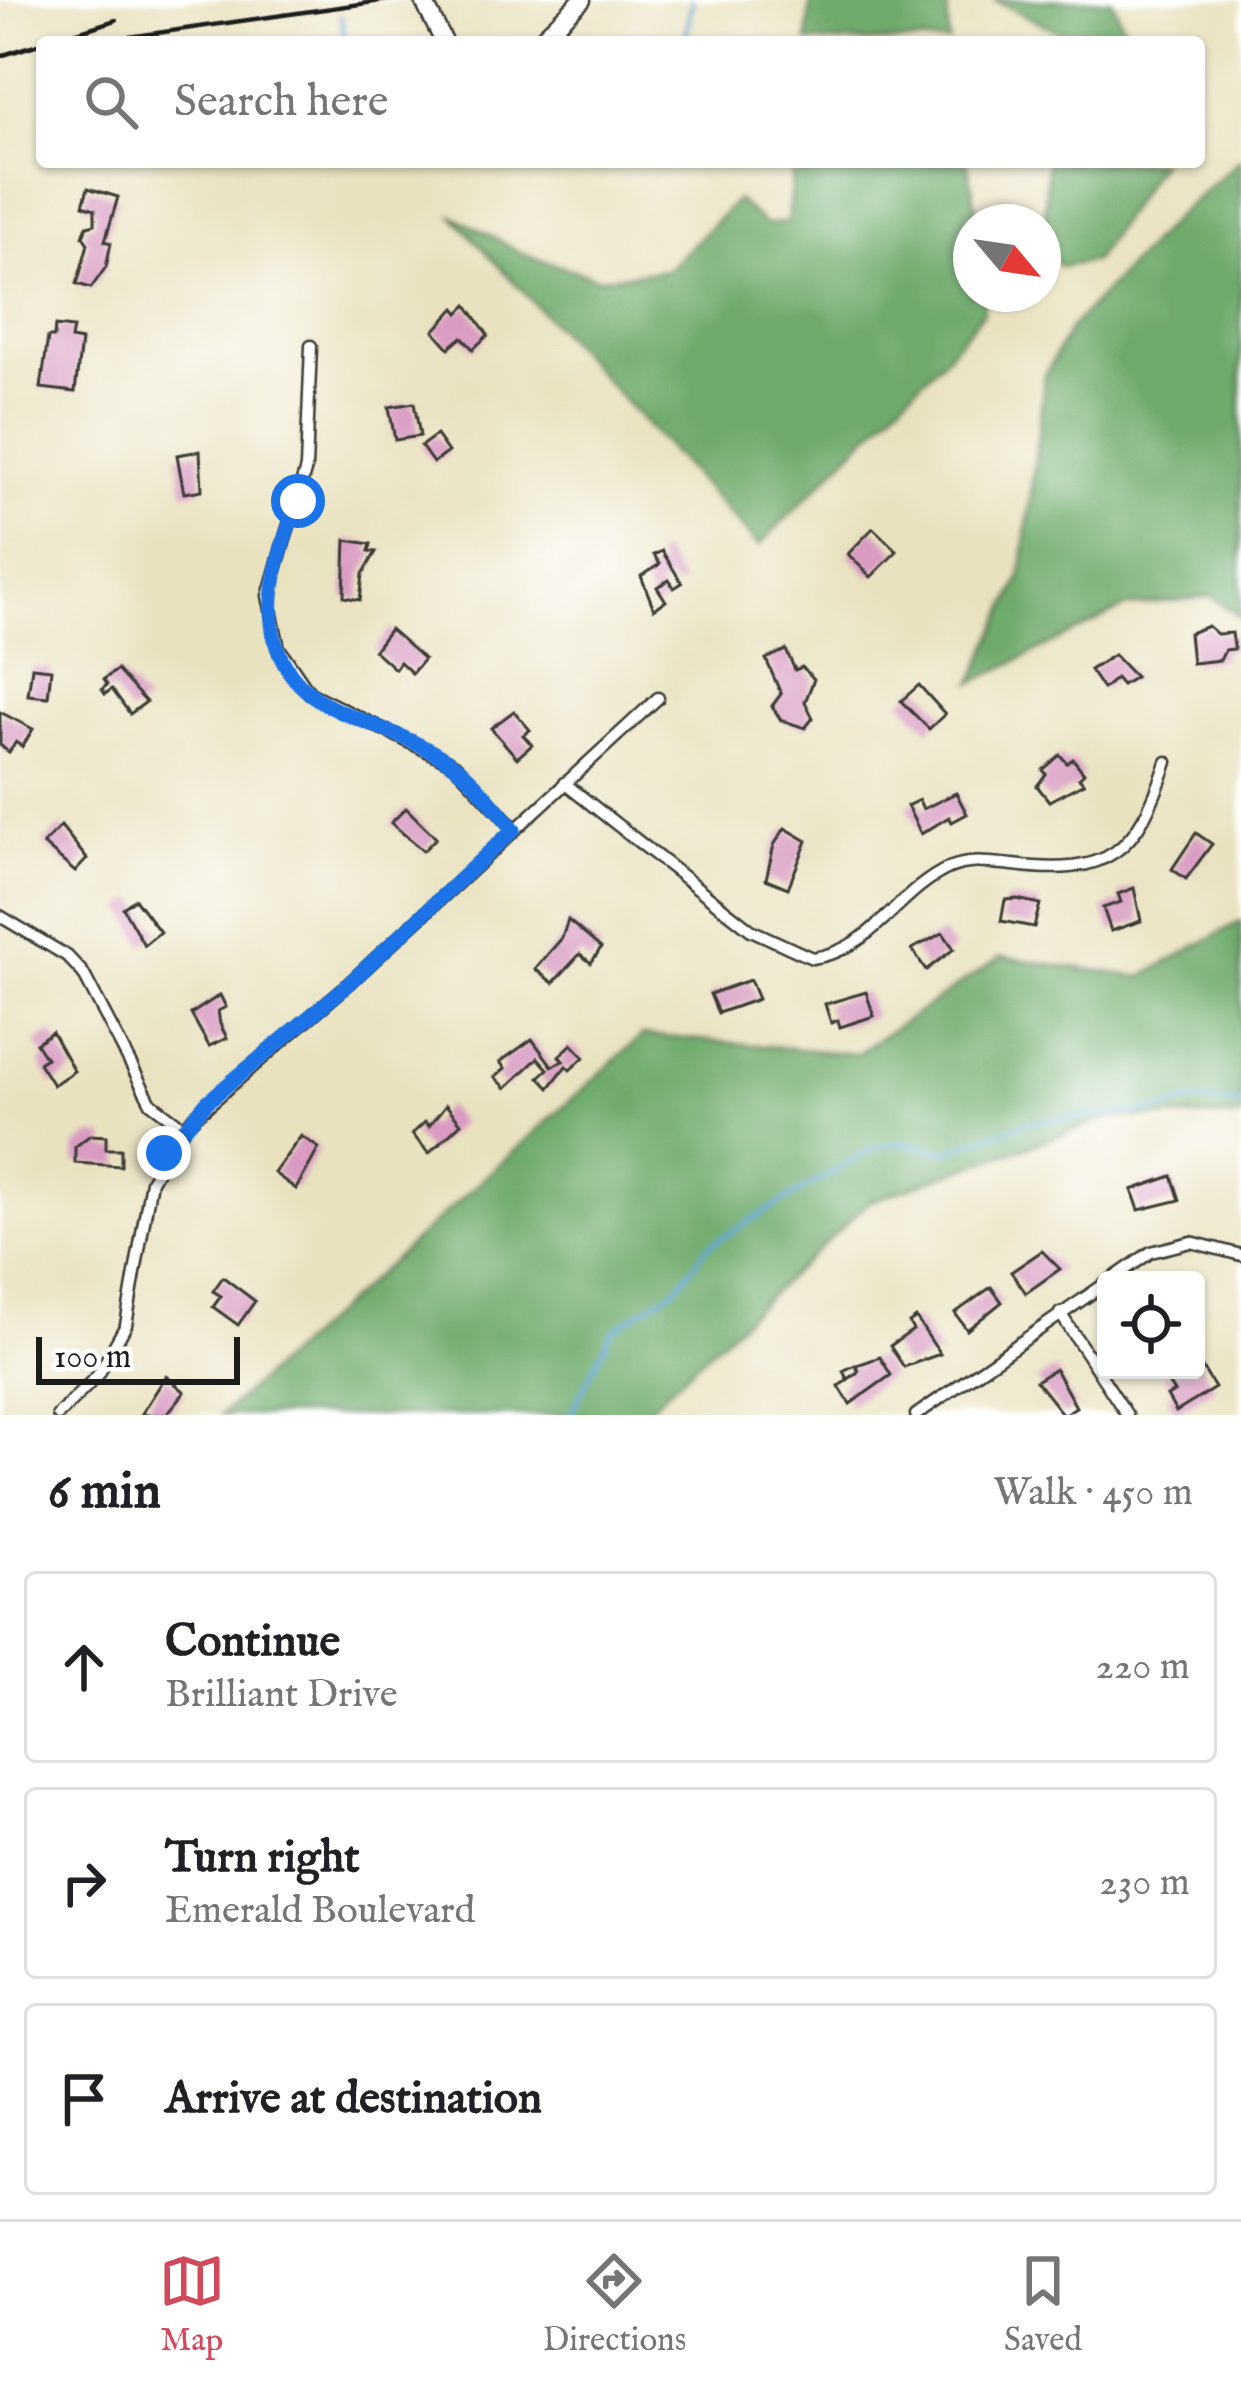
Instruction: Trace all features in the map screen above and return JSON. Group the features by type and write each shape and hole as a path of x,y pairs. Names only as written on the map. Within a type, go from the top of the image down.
{"street":[{"path":"424,0 442,36"},
{"path":"544,36 582,0"},
{"path":"311,346 307,468 273,566 268,596 279,648 310,693 454,765 514,829"},
{"path":"58,1415 98,1375 126,1325 152,1181 183,1127 344,988 658,698"},
{"path":"564,783 736,919 783,949 812,958 856,945 927,881 952,867 978,861 1059,871 1114,855 1151,809 1167,761"},
{"path":"0,916 67,956 83,973 151,1103 183,1127"},
{"path":"916,1415 1151,1252 1191,1242 1241,1255"},
{"path":"1060,1313 1127,1415"}],"green space":[{"path":"811,0 947,0 949,36 808,36"},
{"path":"994,0 1112,0 1128,36 1068,36"},
{"path":"1241,159 1241,618 1212,596 1126,607 972,683 1021,577 1045,375 1069,330 1177,215"},
{"path":"793,168 968,168 975,204 953,204 953,312 983,312 759,546 451,214 525,255 598,278 667,270 737,200 765,225 787,222"},
{"path":"1047,168 1156,168 1094,261 1061,267 1061,204 1046,204"},
{"path":"1241,921 1241,1117 1110,1118 870,1201 641,1415 221,1415 643,1035 856,1054 1001,957 1141,977"}],"building":[{"path":"88,188 118,197 105,241 111,243 106,267 91,288 77,284 88,244 83,236 87,226 95,224 95,209 83,205"},
{"path":"467,305 488,335 473,349 462,337 449,348 434,331 455,308 459,313"},
{"path":"55,326 73,328 71,339 81,341 75,392 41,388 48,337 54,337"},
{"path":"414,403 420,436 395,440 389,407"},
{"path":"436,435 448,452 433,463 421,446"},
{"path":"200,451 202,490 184,493 177,455"},
{"path":"873,528 897,551 871,577 848,554"},
{"path":"346,540 371,544 369,551 376,552 363,574 360,600 344,597"},
{"path":"662,551 682,583 674,588 669,580 657,587 666,601 654,609 641,576 660,564 654,555"},
{"path":"1208,626 1217,634 1232,633 1234,649 1225,650 1220,660 1192,663 1189,633"},
{"path":"390,629 424,659 412,673 400,662 395,669 374,650"},
{"path":"786,650 795,670 802,667 814,679 805,702 813,718 805,728 781,720 772,706 781,694 766,659"},
{"path":"1114,655 1135,677 1122,685 1116,678 1103,689 1090,670"},
{"path":"32,667 51,669 48,697 28,695"},
{"path":"117,670 146,702 130,714 112,689 105,694 102,689 107,685 104,679"},
{"path":"919,685 945,714 929,729 901,701"},
{"path":"514,711 530,730 523,735 532,745 517,758 491,728"},
{"path":"0,712 33,729 22,747 16,742 9,752 0,745"},
{"path":"1060,755 1067,763 1073,759 1084,773 1079,778 1084,783 1049,801 1037,786 1046,774 1043,770"},
{"path":"956,793 967,814 952,822 949,817 921,834 907,806 919,800 923,809"},
{"path":"406,808 436,838 423,851 391,823"},
{"path":"61,826 87,859 75,872 43,844"},
{"path":"785,828 807,841 788,888 766,879 774,845"},
{"path":"1196,833 1212,844 1186,879 1172,869"},
{"path":"1134,888 1141,921 1111,931 1103,908 1121,902 1118,894"},
{"path":"135,899 160,932 144,945 123,908"},
{"path":"1005,900 1040,904 1034,927 1001,921"},
{"path":"568,920 601,948 591,963 580,954 553,983 535,969 562,938"},
{"path":"943,933 954,949 926,970 912,949"},
{"path":"750,980 758,999 718,1013 710,994"},
{"path":"866,992 874,1016 840,1027 838,1020 831,1023 825,1004"},
{"path":"220,995 226,1007 218,1011 220,1024 227,1038 209,1046 191,1014"},
{"path":"52,1032 74,1071 53,1085 39,1063 46,1058 36,1043"},
{"path":"532,1039 552,1066 563,1061 559,1056 572,1044 584,1057 570,1070 566,1066 549,1088 539,1077 548,1069 538,1058 506,1088 495,1077 505,1068 500,1062"},
{"path":"446,1105 461,1123 429,1153 412,1134 425,1122 429,1126"},
{"path":"90,1135 106,1136 106,1149 121,1149 121,1166 75,1163 75,1147"},
{"path":"301,1136 319,1148 296,1189 274,1173"},
{"path":"1172,1176 1180,1200 1139,1210 1132,1190"},
{"path":"1042,1251 1060,1269 1026,1293 1011,1272"},
{"path":"223,1277 255,1301 238,1325 213,1307 221,1296 213,1291"},
{"path":"991,1287 1002,1302 967,1330 955,1313"},
{"path":"916,1318 940,1354 904,1367 890,1346 913,1330 909,1323"},
{"path":"880,1357 891,1375 850,1404 839,1386 858,1372 847,1379 843,1371 855,1365 859,1372 857,1365"},
{"path":"1055,1369 1076,1407 1063,1415 1036,1381"},
{"path":"1205,1372 1215,1388 1176,1412 1167,1396 1174,1392 1165,1379 1205,1379"},
{"path":"166,1376 185,1392 166,1415 141,1415"}],"waterway":[{"path":"686,36 692,0"},
{"path":"341,17 344,36"},
{"path":"570,1415 612,1331 677,1287 709,1245 876,1147 901,1143 945,1152 1028,1122 1160,1110 1192,1101 1241,1104"}],"railway":[{"path":"136,36 388,0"},
{"path":"64,36 116,20"},
{"path":"0,56 36,45"}],"route":[{"path":"164,1153 207,1102 344,988 514,829 454,765 336,709 310,693 292,673 279,648 268,596 273,566 298,501"}]}
